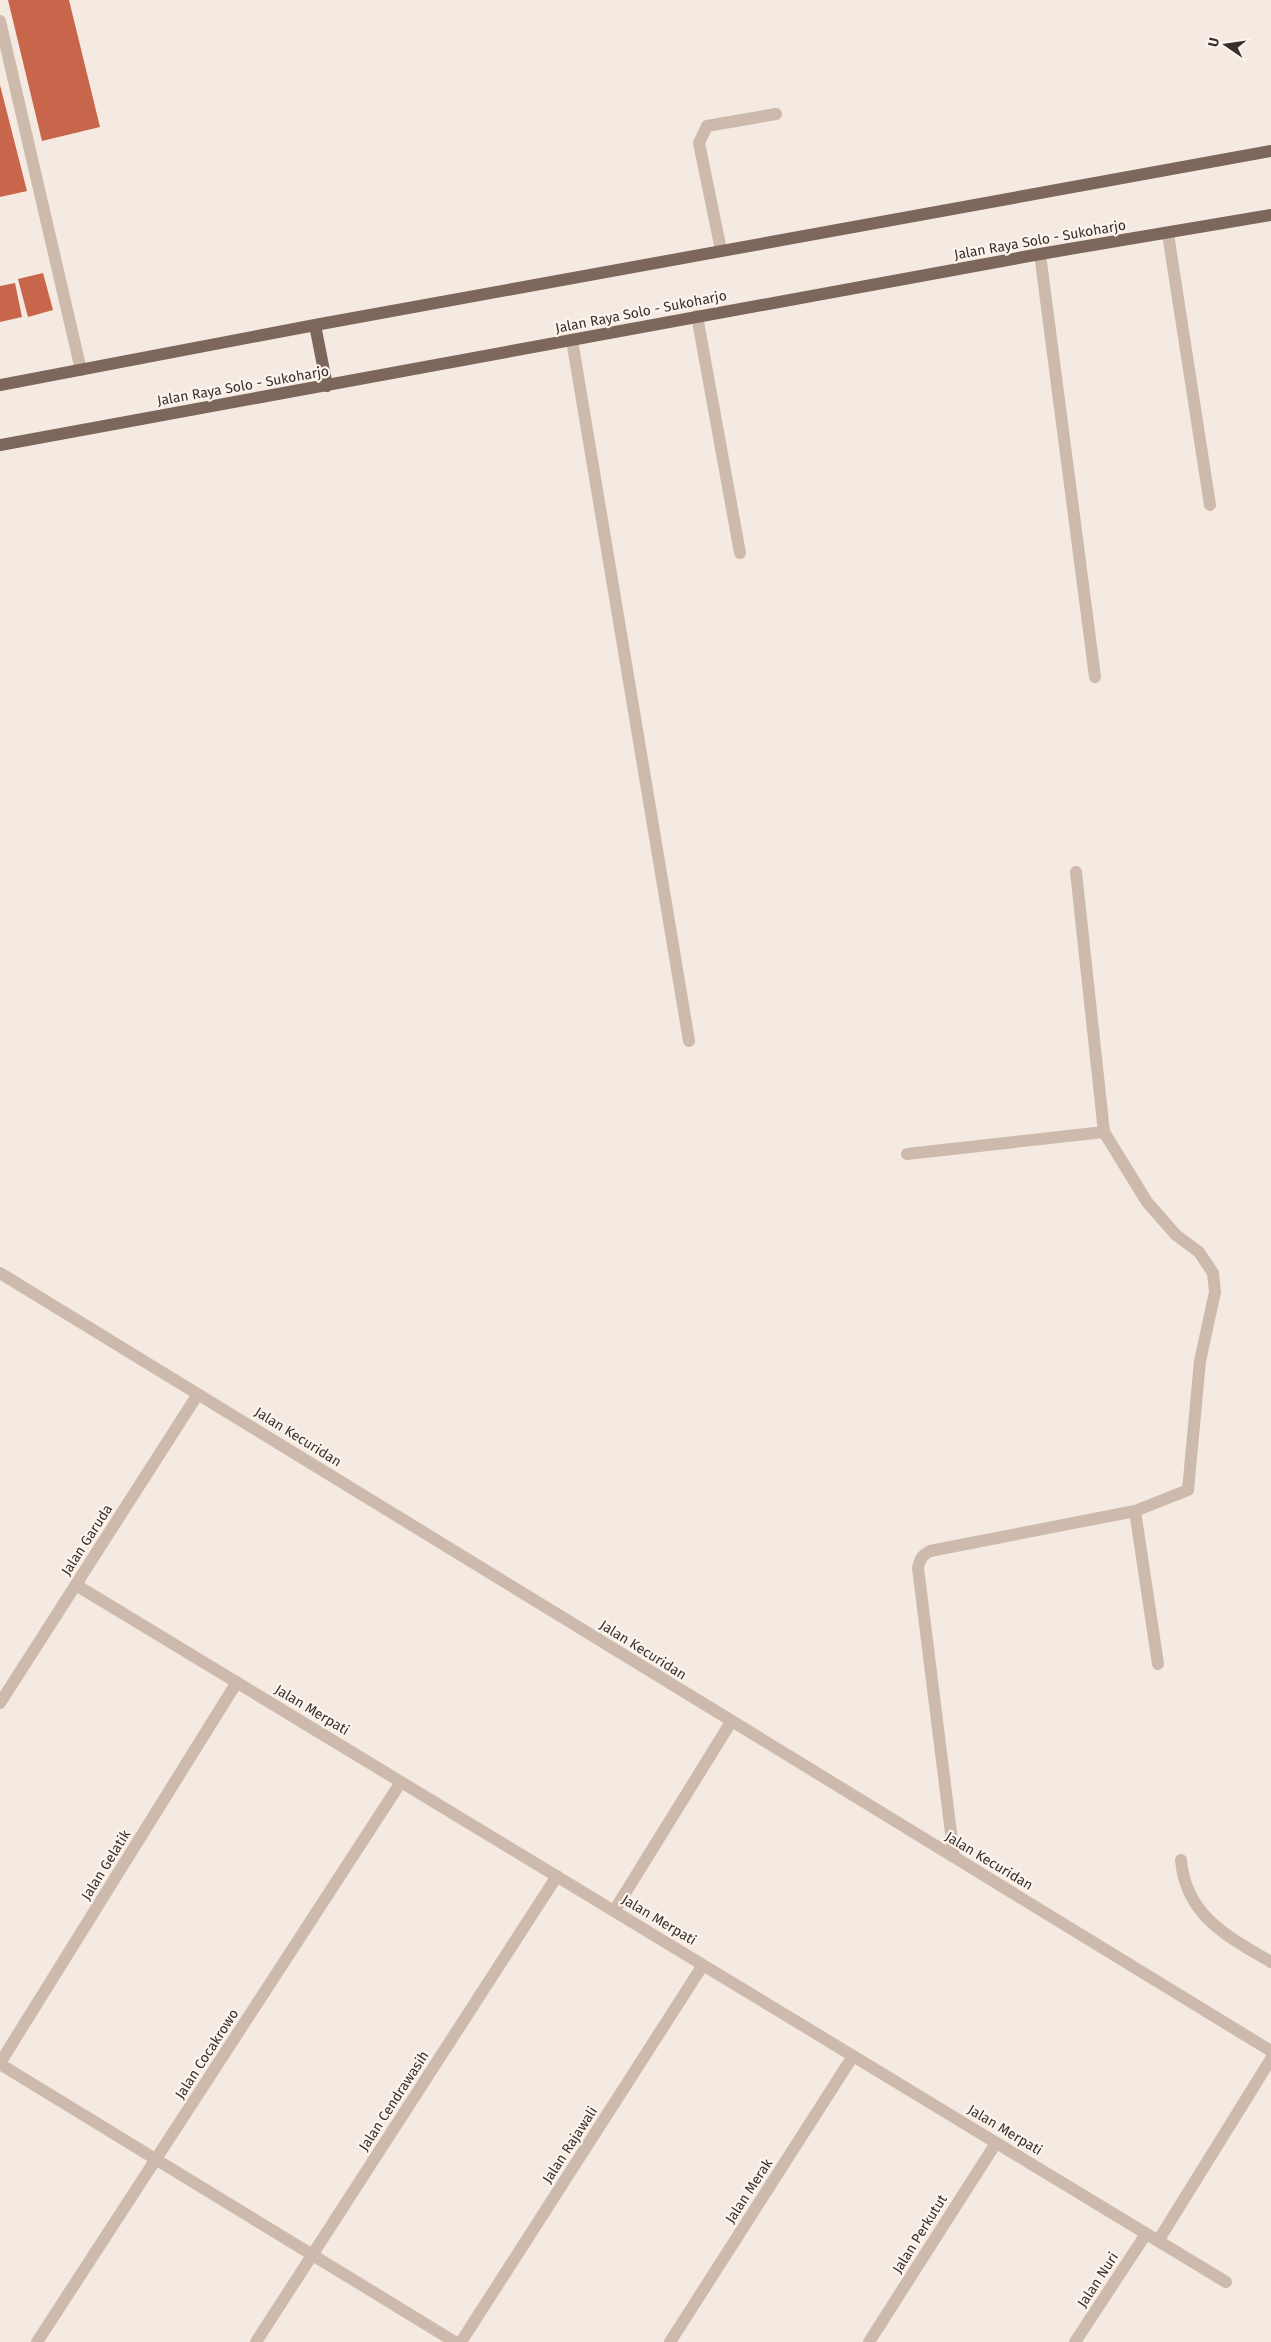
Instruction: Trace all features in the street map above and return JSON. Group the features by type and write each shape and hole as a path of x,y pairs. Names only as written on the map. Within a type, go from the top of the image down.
{"main road":[{"path":"0,385 721,250 1271,151"},
{"name":"Jalan Raya Solo - Sukoharjo","path":"0,445 697,316 1040,254 1168,234 1271,215"},
{"path":"315,325 327,386"}],"street":[{"path":"0,20 81,370"},
{"path":"721,250 698,143 706,126 776,114"},
{"path":"1168,234 1210,505"},
{"path":"1040,254 1095,677"},
{"path":"697,316 740,553"},
{"path":"572,340 690,1041"},
{"path":"954,1857 918,1568 919,1562 923,1555 930,1551 1135,1511 1188,1490 1200,1361 1215,1292 1213,1273 1199,1252 1176,1235 1146,1202 1104,1132 1076,872"},
{"path":"907,1154 1104,1132"},
{"name":"Jalan Kecuridan","path":"0,1272 1271,2051"},
{"name":"Jalan Garuda","path":"0,1703 198,1394"},
{"path":"1135,1511 1158,1664"},
{"name":"Jalan Merpati","path":"76,1585 1226,2282"},
{"name":"Jalan Gelatik","path":"0,2064 238,1682"},
{"path":"614,1911 732,1722"},
{"name":"Jalan Cocakrowo","path":"36,2342 401,1782"},
{"path":"1181,1860 1183,1878 1189,1897 1213,1926 1271,1962"},
{"name":"Jalan Cendrawasih","path":"256,2342 557,1876"},
{"name":"Jalan Rajawali","path":"461,2342 703,1965"},
{"name":"Jalan Merak","path":"670,2342 853,2056"},
{"path":"1158,2241 1271,2059"},
{"path":"0,2064 454,2342"},
{"name":"Jalan Perkutut","path":"869,2342 996,2142"},
{"name":"Jalan Nuri","path":"1076,2342 1146,2234"}],"building":[{"path":"8,0 69,0 100,127 42,141"},
{"path":"0,85 27,191 0,197"},
{"path":"43,273 53,310 28,317 18,279"},
{"path":"15,283 22,317 0,322 0,286"}]}
